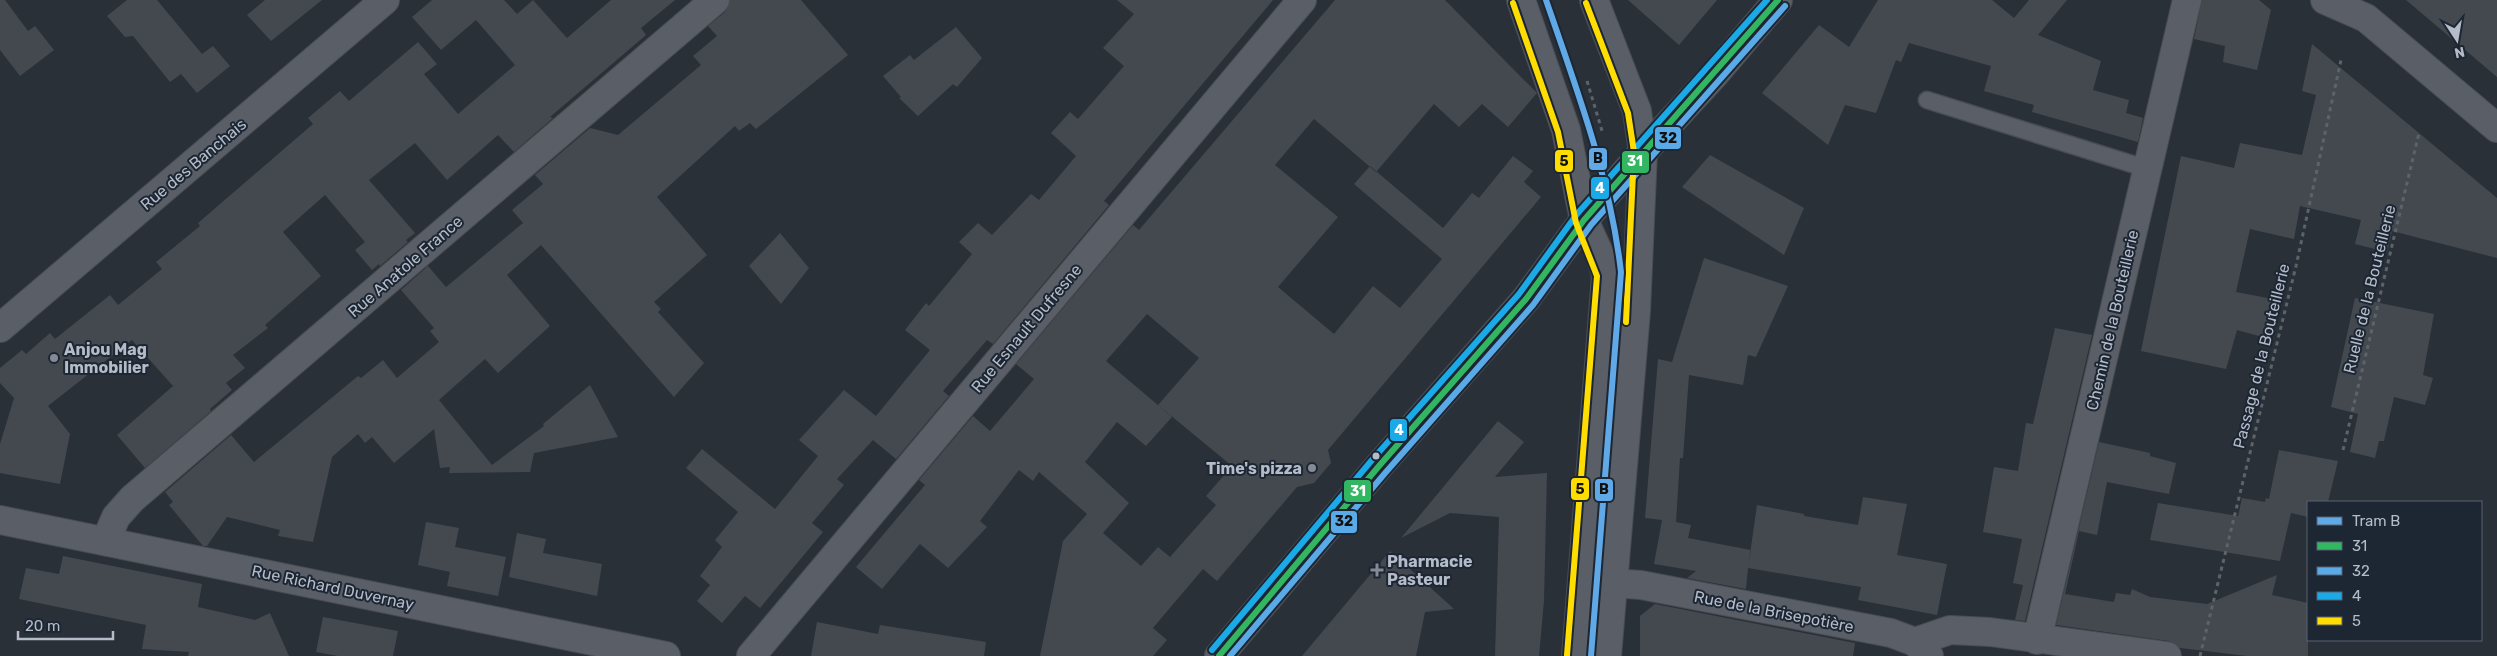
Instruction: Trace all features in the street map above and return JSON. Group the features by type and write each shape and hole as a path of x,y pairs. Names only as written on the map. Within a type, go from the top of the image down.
{"main road":[{"path":"1219,656 1380,466 1526,299 1584,220 1715,74 1778,0"}],"street":[{"name":"Rue des Banchais","path":"0,328 386,0"},
{"name":"Rue Anatole France","path":"106,540 116,517 132,499 715,0"},
{"name":"Rue Esnault Dufresne","path":"751,656 1302,0"},
{"path":"1521,0 1566,130 1584,220 1600,255 1606,275 1576,656"},
{"path":"1594,0 1637,111 1643,152 1636,312 1607,656"},
{"name":"Chemin de la Bouteillerie","path":"2038,640 2187,0"},
{"path":"2325,0 2366,18 2497,128"},
{"name":"Rue Richard Duvernay","path":"0,520 106,540 666,656"},
{"name":"Rue de la Brisepotière","path":"1613,583 1640,585 1891,634 1922,649"},
{"path":"1922,649 1950,630 1990,632 2167,656"}],"lane":[{"path":"1928,100 2148,169"}],"path":[{"name":"Passage de la Bouteillerie","path":"2200,656 2296,266 2341,60"},
{"path":"1587,81 1603,134"},
{"name":"Ruelle de la Bouteillerie","path":"2343,450 2419,133"}],"building":[{"path":"0,0 5,0 28,31 35,26 54,50 20,76 0,50"},
{"path":"127,0 157,0 202,54 213,46 230,66 197,93 181,74 170,82 133,36 125,37 107,16"},
{"path":"265,0 322,0 271,41 247,15"},
{"path":"432,0 504,0 517,14 533,0 567,38 611,0 675,0 641,28 646,35 550,117 553,118 514,152 498,135 447,180 415,143 369,180 415,233 406,240 408,242 380,266 379,264 372,270 355,250 365,242 325,195 283,232 321,276 265,325 268,328 233,355 245,368 226,383 232,390 210,409 211,411 145,468 117,435 173,386 132,340 48,406 70,434 60,484 0,473 0,444 14,398 0,383 0,368 22,350 26,354 50,333 55,339 110,295 118,305 162,269 156,262 200,226 198,223 313,124 308,118 340,91 349,101 418,42 437,64 424,74 458,114 515,65 476,20 441,50 412,17"},
{"path":"730,0 801,0 848,55 756,129 750,123 739,131 735,126 657,197 707,255 654,302 661,309 658,312 704,363 674,397 541,245 507,275 550,326 498,373 485,359 439,400 492,465 544,426 543,424 590,385 618,437 534,453 530,472 449,473 450,467 440,468 434,429 394,463 372,437 365,443 358,434 332,457 313,542 278,536 280,530 227,517 207,546 203,546 169,505 173,502 165,492 231,435 254,462 358,376 361,378 383,360 397,378 439,342 430,331 434,328 401,290 428,266 446,287 523,223 512,210 543,184 535,175 590,128 618,135 701,65 693,56 717,36 708,26 725,12"},
{"path":"1117,0 1273,0 1104,201 1109,205 993,344 987,340 943,391 949,396 896,459 873,440 837,479 844,485 812,523 823,532 760,608 745,596 722,623 697,601 710,585 700,576 722,547 715,540 738,512 686,468 702,449 775,509 818,456 799,440 844,390 876,416 930,350 905,330 926,303 929,306 972,254 959,242 978,223 992,235 1031,194 1039,200 1076,156 1051,133 1070,112 1078,119 1124,66 1103,48 1134,14"},
{"path":"1335,0 1445,0 1537,93 1508,127 1482,104 1459,127 1434,104 1376,171 1443,228 1472,193 1479,198 1513,156 1533,171 1524,182 1541,197 1328,450 1331,463 1314,483 1297,487 1217,581 1203,569 1169,609 1153,628 1167,640 1153,656 1040,656 1063,541 1087,514 1039,472 1033,481 1019,470 980,521 987,527 948,568 920,544 882,589 856,567 925,485 919,480 973,416 990,431 1034,379 1016,364 1133,225 1139,230","holes":["1314,119 1370,166 1354,184 1442,259 1400,308 1373,286 1334,334 1278,287 1338,217 1275,165","1147,314 1199,358 1158,405 1232,466 1206,496 1216,505 1170,557 1158,547 1141,566 1103,533 1129,503 1085,462 1117,422 1146,446 1172,417 1106,361"]},
{"path":"1628,0 1717,0 1679,45"},
{"path":"1878,0 1992,0 2014,18 2029,0 2067,0 2038,35 2101,61 2093,90 2129,100 2126,113 2143,118 2138,142 2032,112 2034,105 1984,91 1991,66 1909,43 1901,62 1896,60 1876,113 1845,105 1828,145 1762,93 1819,25 1849,47"},
{"path":"2202,0 2259,0 2271,10 2257,70 2223,62 2225,46 2194,39"},
{"path":"2406,0 2497,0 2497,77 2464,49"},
{"path":"956,27 982,58 957,87 953,84 918,116 899,98 901,97 883,76 910,55 914,60"},
{"path":"2312,44 2497,198 2497,258 2392,231 2387,252 2355,244 2361,220 2300,206 2294,239 2250,229 2236,292 2278,300 2270,339 2237,330 2226,369 2141,351 2181,156 2234,168 2240,143 2302,155 2316,95 2302,91"},
{"path":"1710,155 1804,208 1784,255 1682,187"},
{"path":"780,233 809,268 781,304 749,266"},
{"path":"1704,258 1788,286 1756,357 1748,355 1743,385 1689,375 1683,458 1680,458 1676,522 1691,525 1688,538 1751,550 1757,505 1804,514 1804,516 1858,525 1863,497 1907,504 1897,555 1947,564 1937,615 1858,600 1861,587 1748,568 1746,589 1687,578 1696,571 1654,564 1662,520 1645,518 1658,359 1672,362"},
{"path":"2355,298 2434,314 2423,375 2433,378 2425,405 2394,397 2384,441 2379,441 2375,458 2350,452 2358,414 2331,407"},
{"path":"2055,328 2092,335 2025,621 2015,620 2023,585 2013,583 2022,539 1983,532 1994,467 2018,471 2026,423 2033,424"},
{"path":"1498,421 1524,442 1495,477 1547,473 1544,601 1539,656 1495,656 1499,517 1450,513 1401,538"},
{"path":"2099,442 2150,453 2150,456 2176,463 2169,494 2107,482 2097,535 2079,531 2065,594 2114,602 2116,593 2130,595 2132,589 2150,597 2207,604 2277,575 2272,595 2307,603 2308,656 2247,656 2180,648 2169,641 2056,625"},
{"path":"2279,450 2338,461 2328,501 2307,501 2307,517 2291,513 2280,561 2150,540 2158,503 2238,516 2242,498 2265,502 2266,498 2269,499"},
{"path":"426,522 459,528 455,547 506,557 498,596 447,586 450,572 418,565"},
{"path":"517,533 546,539 543,553 602,564 597,596 509,577"},
{"path":"1390,551 1454,609 1425,612 1416,656 1302,656"},
{"path":"63,556 202,584 198,607 255,620 270,613 289,656 188,656 189,652 142,649 146,625 19,599 26,568 59,574"},
{"path":"1655,604 1855,643 1853,656 1640,656 1640,616"},
{"path":"323,617 398,631 393,656 338,656 316,652"},
{"path":"817,622 878,634 880,625 986,642 984,656 811,656"}],"tram line":[{"name":"B","path":"1546,0 1601,168 1616,237 1621,272 1591,656"}],"transit line":[{"name":"4","path":"1212,650 1372,460 1519,294 1577,214 1767,0"},
{"name":"31","path":"1219,656 1379,466 1526,299 1584,220 1778,0"},
{"name":"5","path":"1513,3 1558,132 1576,223 1597,276 1567,655"},
{"name":"5","path":"1586,3 1628,113 1634,152 1626,322"},
{"name":"32","path":"1230,656 1386,472 1533,305 1591,225 1785,6"}],"place":[{"name":"Anjou Mag Immobilier","path":"54,358"},
{"name":"Time's pizza","path":"1312,468"},
{"name":"Pharmacie Pasteur","path":"1377,570"}]}
